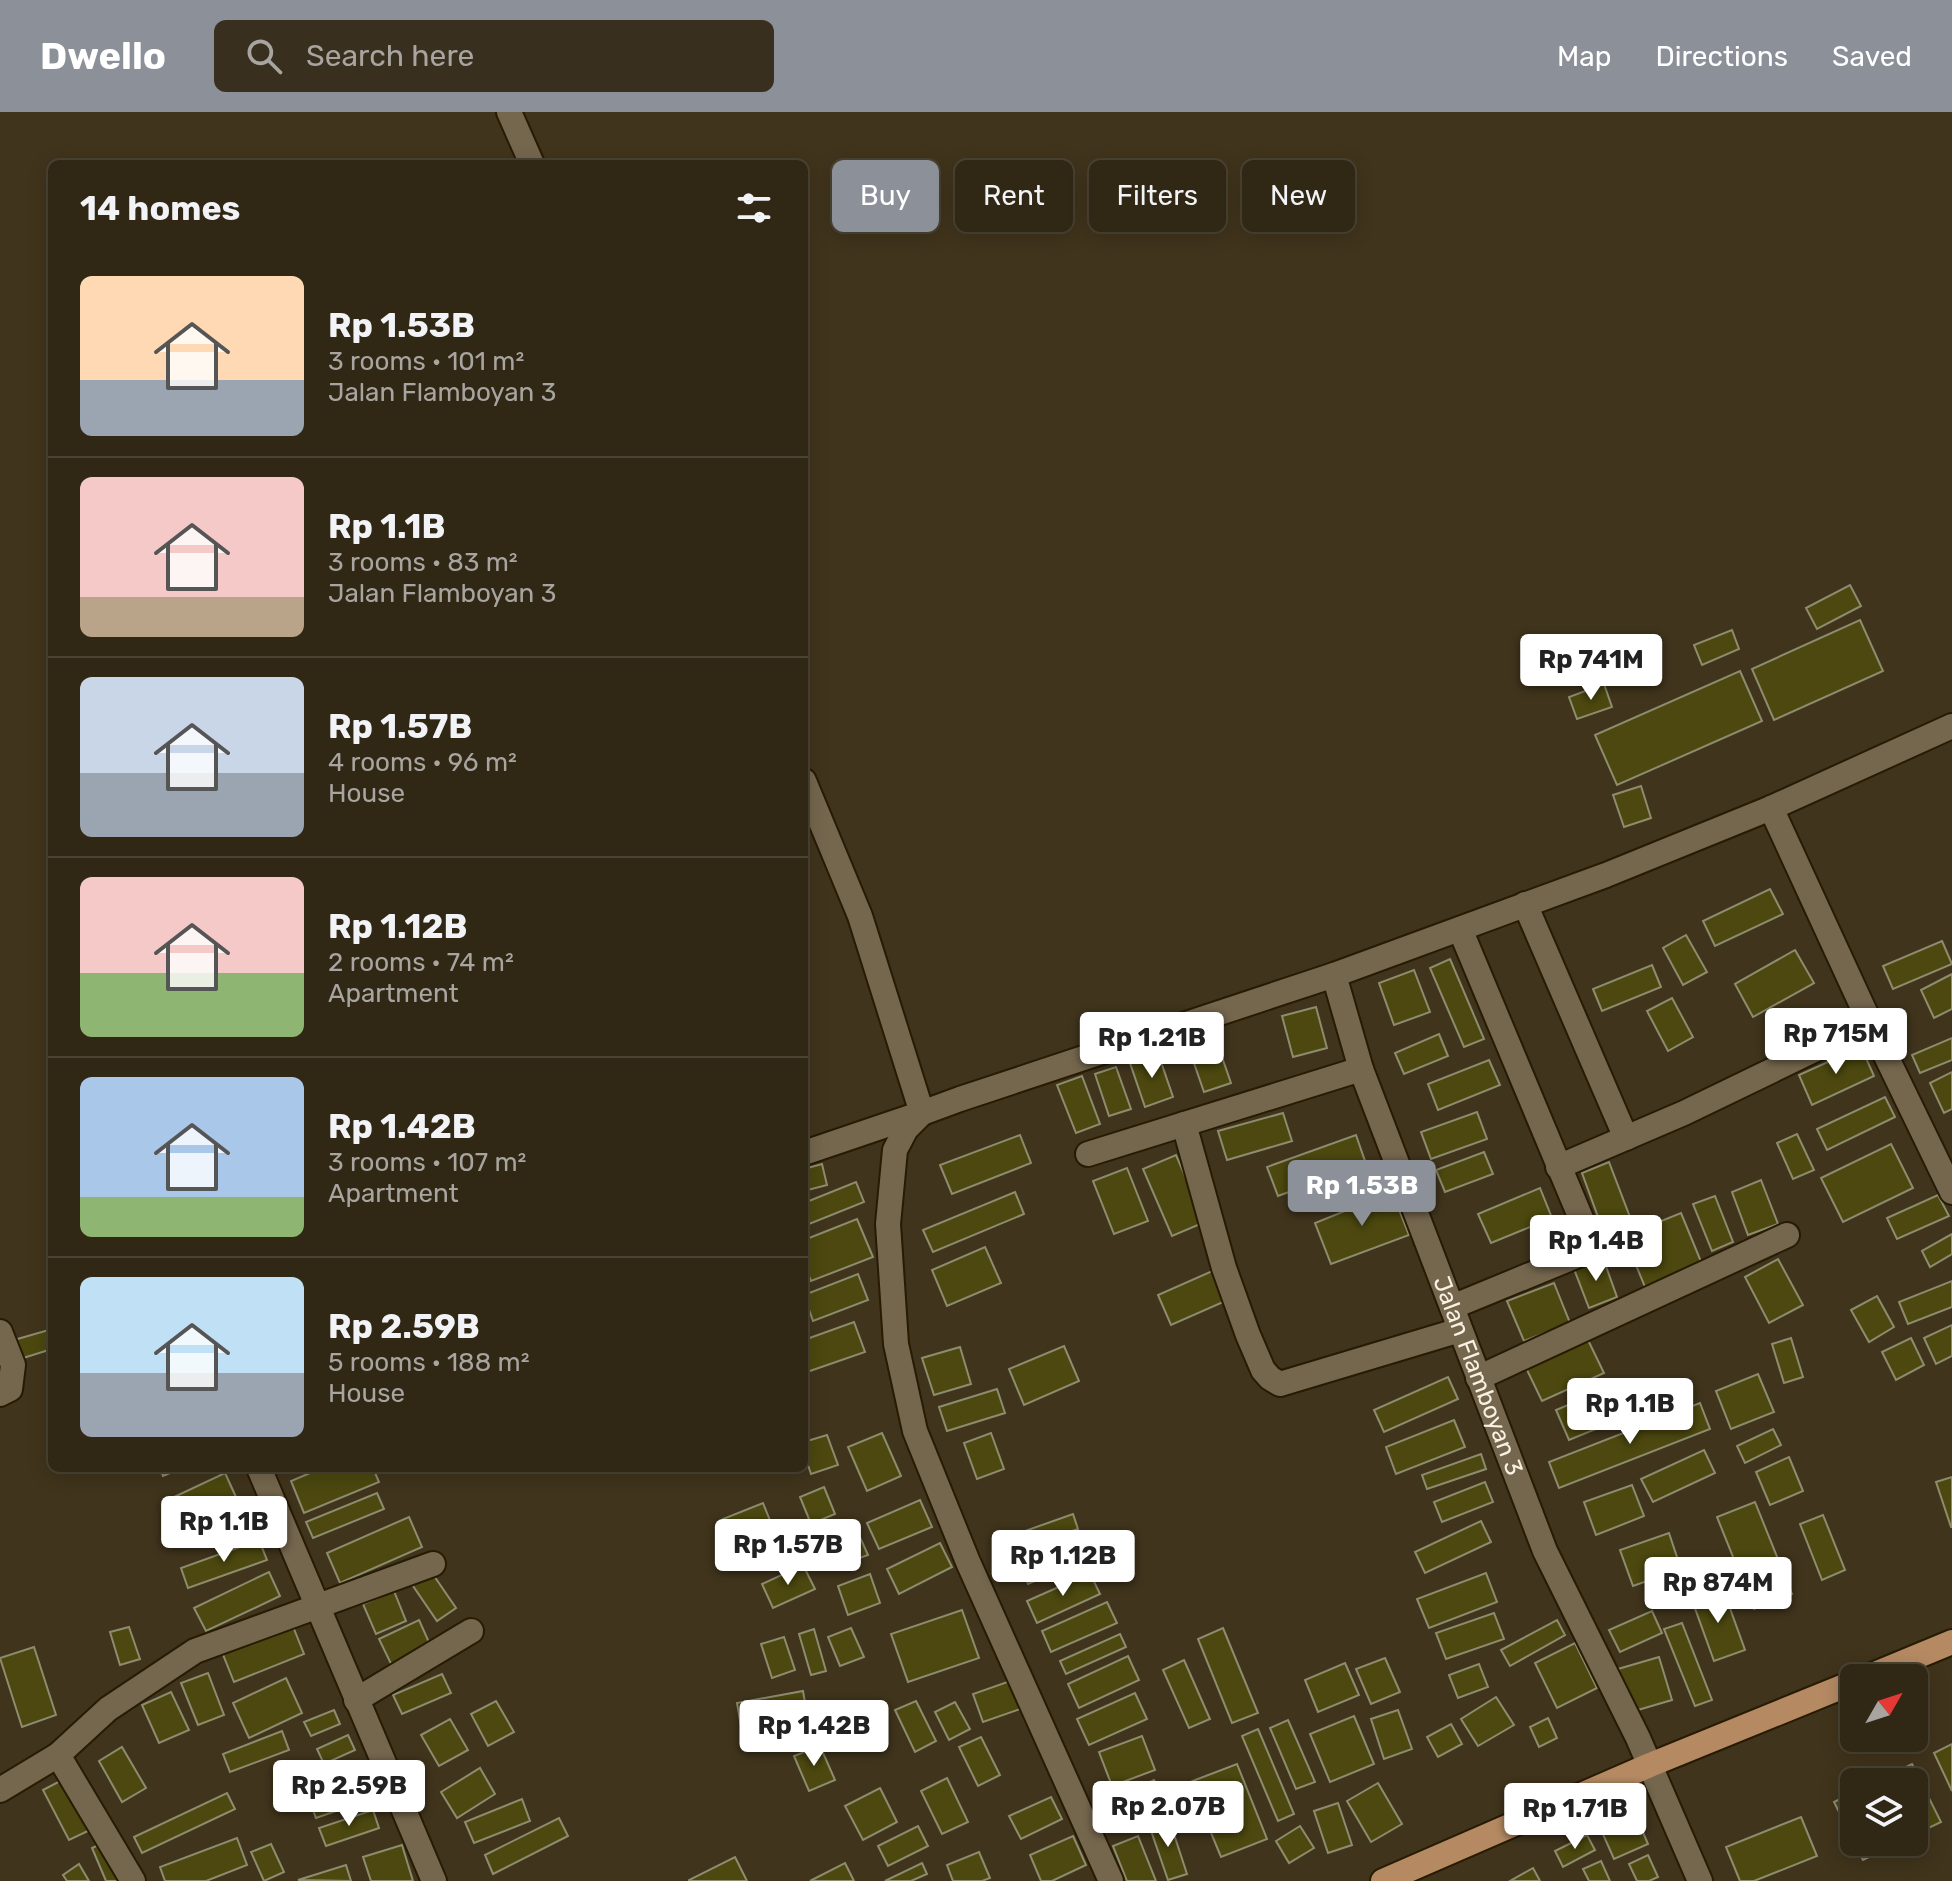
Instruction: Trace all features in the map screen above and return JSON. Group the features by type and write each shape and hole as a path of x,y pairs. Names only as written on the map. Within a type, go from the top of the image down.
{"main road":[{"path":"1899,1664 1952,1642"},
{"path":"1383,1881 1650,1765 1840,1688"}],"street":[{"path":"509,112 530,160"},
{"path":"808,1152 1334,975 1460,929 1771,808 1952,726"},
{"path":"808,791 860,916 922,1113"},
{"path":"1771,808 1952,1192"},
{"path":"1525,904 1626,1138"},
{"path":"1184,1124 1224,1268 1248,1335 1263,1370 1280,1384 1456,1319 1587,1250 1590,1240 1460,929"},
{"name":"Jalan Flamboyan 3","path":"1334,975 1361,1069 1545,1551 1650,1765 1700,1881"},
{"path":"1558,1167 1684,1113 1870,1023"},
{"path":"1088,1154 1361,1069"},
{"path":"922,1113 906,1129 895,1150 888,1224 896,1344 915,1431 968,1562 1111,1881"},
{"path":"1478,1378 1787,1235"},
{"path":"0,1332 13,1365 10,1389 0,1394"},
{"path":"261,1472 434,1881"},
{"path":"0,1790 58,1755 108,1709 195,1651 433,1564"},
{"path":"356,1700 471,1631"},
{"path":"58,1755 133,1881"}],"building":[{"path":"1850,585 1861,606 1817,629 1806,608"},
{"path":"1860,620 1883,671 1774,720 1752,669"},
{"path":"1732,630 1739,649 1702,665 1694,645"},
{"path":"1740,671 1762,721 1617,785 1595,735"},
{"path":"1604,684 1612,707 1577,719 1569,697"},
{"path":"1641,786 1651,818 1624,827 1613,795"},
{"path":"1770,889 1783,914 1715,946 1703,921"},
{"path":"1686,935 1707,972 1683,985 1663,948"},
{"path":"1942,941 1952,964 1893,989 1883,966"},
{"path":"1795,950 1814,983 1753,1017 1735,984"},
{"path":"1450,959 1484,1039 1464,1047 1430,968"},
{"path":"1652,965 1661,987 1602,1011 1593,989"},
{"path":"1414,970 1430,1012 1394,1025 1379,983"},
{"path":"1952,974 1952,1009 1934,1018 1921,990"},
{"path":"1672,998 1693,1037 1668,1051 1647,1011"},
{"path":"1316,1007 1327,1048 1293,1057 1282,1016"},
{"path":"1439,1034 1448,1056 1404,1074 1395,1053"},
{"path":"1215,1037 1231,1083 1204,1092 1188,1046"},
{"path":"1952,1038 1952,1060 1920,1073 1912,1055"},
{"path":"1861,1047 1874,1076 1812,1105 1799,1075"},
{"path":"1158,1053 1173,1097 1145,1107 1130,1063"},
{"path":"1489,1060 1500,1085 1438,1110 1428,1084"},
{"path":"1116,1067 1131,1109 1109,1116 1095,1074"},
{"path":"1952,1072 1952,1109 1944,1113 1930,1083"},
{"path":"1082,1076 1100,1124 1076,1133 1057,1085"},
{"path":"1885,1097 1895,1117 1827,1150 1817,1129"},
{"path":"1477,1112 1487,1139 1431,1159 1421,1132"},
{"path":"1283,1113 1292,1141 1227,1160 1218,1131"},
{"path":"1797,1134 1814,1170 1793,1179 1777,1143"},
{"path":"1020,1135 1031,1163 952,1194 940,1165"},
{"path":"1356,1135 1366,1164 1278,1196 1267,1167"},
{"path":"1891,1144 1913,1188 1843,1222 1821,1178"},
{"path":"1484,1152 1493,1174 1445,1192 1436,1170"},
{"path":"1176,1155 1205,1222 1172,1236 1143,1169"},
{"path":"1609,1162 1633,1225 1605,1236 1582,1173"},
{"path":"822,1164 827,1185 808,1190 808,1168"},
{"path":"1127,1168 1148,1221 1114,1234 1093,1181"},
{"path":"1761,1180 1778,1224 1748,1235 1732,1192"},
{"path":"856,1182 864,1202 808,1224 808,1201"},
{"path":"1540,1188 1552,1218 1491,1243 1478,1214"},
{"path":"1015,1192 1024,1214 933,1252 923,1230"},
{"path":"1392,1192 1409,1235 1331,1264 1315,1223"},
{"path":"1938,1195 1949,1216 1897,1239 1887,1218"},
{"path":"1715,1196 1733,1242 1712,1251 1693,1204"},
{"path":"1681,1213 1702,1264 1645,1287 1624,1236"},
{"path":"857,1219 873,1257 811,1281 808,1274 808,1238"},
{"path":"1952,1234 1952,1254 1930,1267 1922,1251"},
{"path":"985,1247 1001,1283 947,1306 932,1270"},
{"path":"1603,1258 1617,1297 1589,1308 1574,1269"},
{"path":"1778,1259 1803,1305 1769,1323 1745,1277"},
{"path":"1217,1269 1230,1299 1171,1325 1158,1295"},
{"path":"858,1274 868,1300 813,1321 808,1293"},
{"path":"1952,1281 1952,1307 1908,1324 1899,1302"},
{"path":"1554,1283 1570,1323 1524,1341 1507,1301"},
{"path":"1877,1296 1894,1327 1869,1342 1851,1310"},
{"path":"854,1322 865,1352 808,1372 808,1339"},
{"path":"1952,1325 1952,1356 1936,1364 1924,1338"},
{"path":"48,1330 48,1350 20,1359 14,1340"},
{"path":"1791,1338 1803,1377 1784,1383 1772,1344"},
{"path":"1911,1338 1924,1365 1896,1380 1882,1352"},
{"path":"1588,1340 1604,1373 1542,1401 1526,1368"},
{"path":"1064,1346 1079,1381 1024,1405 1009,1369"},
{"path":"960,1347 971,1384 934,1395 922,1358"},
{"path":"1758,1374 1774,1412 1731,1429 1716,1391"},
{"path":"1448,1377 1458,1399 1384,1432 1374,1410"},
{"path":"997,1389 1005,1413 947,1431 939,1407"},
{"path":"1604,1390 1618,1420 1569,1440 1556,1410"},
{"path":"1700,1403 1710,1429 1559,1488 1549,1462"},
{"path":"1454,1420 1465,1447 1396,1474 1386,1447"},
{"path":"1773,1429 1781,1445 1745,1463 1737,1446"},
{"path":"882,1433 901,1476 867,1491 848,1447"},
{"path":"991,1433 1004,1469 977,1479 964,1443"},
{"path":"827,1435 838,1465 811,1474 808,1441"},
{"path":"1704,1450 1715,1473 1653,1502 1641,1479"},
{"path":"1481,1454 1486,1469 1427,1489 1422,1475"},
{"path":"1789,1457 1803,1491 1770,1505 1756,1472"},
{"path":"312,1472 375,1472 379,1482 304,1513 291,1481"},
{"path":"225,1473 242,1510 191,1533 174,1497"},
{"path":"1952,1477 1952,1527 1951,1527 1936,1482"},
{"path":"1485,1482 1493,1502 1442,1522 1434,1502"},
{"path":"1632,1485 1644,1516 1596,1535 1584,1502"},
{"path":"824,1487 835,1514 811,1524 800,1497"},
{"path":"377,1493 384,1509 313,1538 306,1522"},
{"path":"920,1500 932,1527 879,1549 867,1523"},
{"path":"1755,1502 1792,1594 1754,1609 1717,1517"},
{"path":"763,1503 783,1553 743,1568 723,1519"},
{"path":"1073,1514 1078,1529 1016,1550 1011,1536"},
{"path":"1823,1515 1845,1570 1822,1580 1800,1524"},
{"path":"409,1517 422,1547 340,1583 327,1553"},
{"path":"1481,1521 1491,1542 1425,1573 1415,1552"},
{"path":"854,1524 868,1555 846,1563 833,1533"},
{"path":"1669,1533 1681,1569 1633,1586 1620,1550"},
{"path":"259,1540 267,1560 188,1588 181,1568"},
{"path":"940,1543 952,1567 899,1594 887,1569"},
{"path":"1066,1548 1073,1565 1028,1584 1021,1567"},
{"path":"803,1565 815,1589 773,1608 762,1584"},
{"path":"430,1570 456,1608 437,1621 411,1583"},
{"path":"269,1572 280,1596 206,1631 194,1608"},
{"path":"1090,1573 1100,1594 1037,1623 1027,1601"},
{"path":"1486,1573 1497,1602 1429,1628 1417,1599"},
{"path":"870,1574 880,1603 848,1615 838,1586"},
{"path":"1723,1589 1745,1650 1714,1661 1692,1600"},
{"path":"394,1591 406,1621 376,1634 363,1604"},
{"path":"1107,1602 1117,1623 1051,1652 1042,1631"},
{"path":"962,1610 979,1658 908,1682 891,1634"},
{"path":"1652,1611 1662,1633 1620,1652 1609,1630"},
{"path":"1494,1613 1504,1639 1446,1659 1436,1633"},
{"path":"419,1620 432,1649 393,1668 379,1639"},
{"path":"1557,1620 1565,1635 1510,1666 1501,1650"},
{"path":"1682,1623 1712,1700 1695,1706 1664,1629"},
{"path":"292,1624 304,1654 234,1682 222,1652"},
{"path":"129,1627 140,1659 120,1665 110,1632"},
{"path":"851,1628 864,1657 840,1666 828,1637"},
{"path":"1223,1628 1258,1713 1232,1723 1198,1639"},
{"path":"814,1629 826,1671 811,1675 799,1634"},
{"path":"1120,1634 1126,1647 1066,1674 1060,1661"},
{"path":"784,1637 795,1670 772,1678 761,1644"},
{"path":"1575,1643 1597,1688 1557,1708 1535,1663"},
{"path":"34,1647 56,1715 22,1727 0,1658"},
{"path":"1128,1656 1139,1680 1079,1708 1068,1684"},
{"path":"1659,1657 1672,1700 1631,1712 1618,1669"},
{"path":"1385,1658 1400,1692 1371,1704 1356,1669"},
{"path":"1184,1660 1210,1719 1189,1728 1163,1670"},
{"path":"1345,1663 1359,1695 1318,1712 1305,1680"},
{"path":"1479,1664 1488,1687 1458,1698 1449,1675"},
{"path":"208,1673 224,1715 198,1725 181,1683"},
{"path":"442,1674 451,1693 402,1714 393,1695"},
{"path":"286,1678 302,1713 249,1738 233,1703"},
{"path":"1016,1679 1026,1707 983,1722 973,1694"},
{"path":"803,1691 810,1732 744,1744 737,1703"},
{"path":"171,1692 189,1730 159,1743 142,1705"},
{"path":"1135,1693 1147,1719 1089,1745 1077,1719"},
{"path":"1496,1697 1514,1725 1478,1746 1461,1719"},
{"path":"496,1701 514,1732 488,1746 471,1714"},
{"path":"916,1701 936,1741 915,1752 895,1710"},
{"path":"955,1702 970,1729 949,1740 935,1712"},
{"path":"334,1710 340,1724 311,1736 304,1722"},
{"path":"1398,1710 1412,1749 1384,1759 1371,1719"},
{"path":"1354,1716 1374,1764 1330,1782 1310,1734"},
{"path":"1548,1718 1557,1738 1539,1747 1530,1727"},
{"path":"450,1719 468,1750 439,1766 421,1735"},
{"path":"1288,1720 1315,1782 1296,1789 1270,1728"},
{"path":"1451,1724 1462,1744 1438,1757 1427,1737"},
{"path":"1258,1729 1294,1814 1278,1821 1242,1736"},
{"path":"282,1731 289,1750 230,1772 223,1754"},
{"path":"348,1735 355,1750 324,1764 317,1749"},
{"path":"1142,1736 1155,1770 1112,1786 1099,1752"},
{"path":"981,1737 1000,1775 978,1786 959,1747"},
{"path":"1952,1744 1952,1791 1934,1753"},
{"path":"820,1746 835,1780 809,1791 794,1756"},
{"path":"122,1747 146,1788 122,1802 99,1761"},
{"path":"1237,1764 1267,1839 1221,1857 1190,1782"},
{"path":"480,1768 495,1794 457,1818 441,1792"},
{"path":"947,1778 968,1822 942,1834 921,1791"},
{"path":"64,1779 90,1830 69,1840 43,1790"},
{"path":"1154,1780 1164,1799 1113,1825 1103,1805"},
{"path":"1378,1783 1402,1824 1371,1842 1347,1801"},
{"path":"354,1786 359,1803 316,1818 310,1802"},
{"path":"880,1788 897,1822 863,1840 845,1806"},
{"path":"227,1793 235,1809 142,1853 134,1837"},
{"path":"1928,1796 1941,1822 1928,1828"},
{"path":"1051,1797 1062,1819 1021,1839 1009,1816"},
{"path":"522,1799 530,1821 474,1843 465,1822"},
{"path":"1840,1799 1840,1814 1834,1802"},
{"path":"1338,1803 1352,1845 1328,1853 1314,1811"},
{"path":"373,1810 379,1828 326,1846 319,1828"},
{"path":"1636,1816 1648,1844 1614,1859 1602,1832"},
{"path":"1801,1817 1817,1856 1754,1881 1740,1881 1726,1847"},
{"path":"559,1818 568,1836 493,1874 485,1855"},
{"path":"1169,1819 1187,1874 1168,1880 1149,1825"},
{"path":"918,1826 928,1846 888,1866 878,1846"},
{"path":"1300,1826 1314,1848 1289,1863 1276,1841"},
{"path":"1587,1835 1595,1850 1563,1867 1555,1851"},
{"path":"1073,1836 1086,1865 1052,1881 1041,1881 1030,1855"},
{"path":"1138,1836 1156,1881 1127,1881 1113,1846"},
{"path":"237,1838 247,1865 206,1881 165,1881 160,1867"},
{"path":"105,1842 121,1881 106,1881 92,1848"},
{"path":"271,1844 284,1872 264,1881 251,1852"},
{"path":"402,1845 413,1881 371,1881 363,1857"},
{"path":"979,1852 990,1878 953,1881 947,1865"},
{"path":"1648,1855 1658,1877 1637,1881 1629,1864"},
{"path":"735,1857 747,1881 689,1881 689,1880"},
{"path":"1601,1861 1610,1881 1589,1881 1583,1869"},
{"path":"845,1863 854,1881 810,1881"},
{"path":"922,1863 927,1874 911,1881 885,1881"},
{"path":"79,1864 89,1881 67,1881 63,1875"},
{"path":"346,1865 351,1881 298,1880"},
{"path":"1533,1868 1540,1881 1510,1881"}]}
